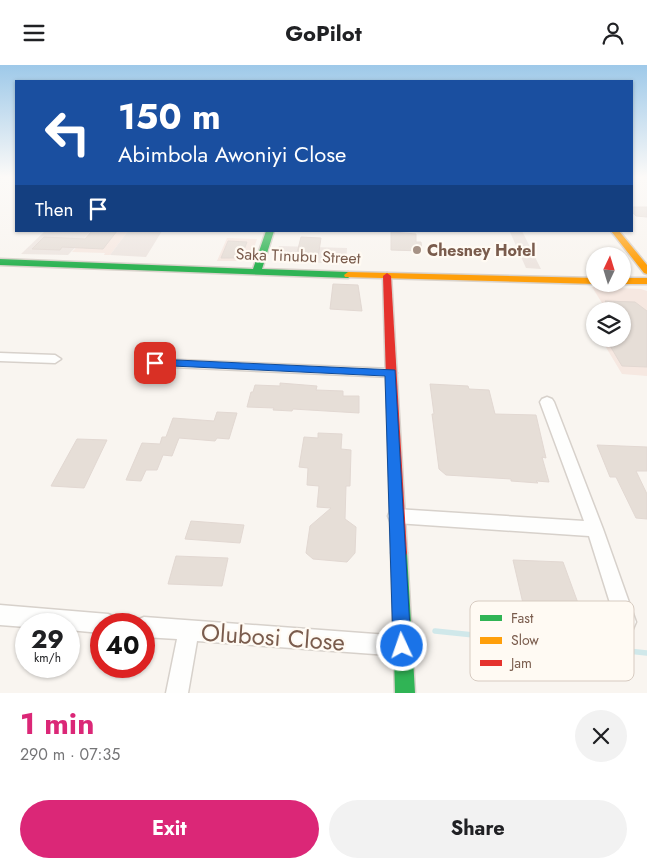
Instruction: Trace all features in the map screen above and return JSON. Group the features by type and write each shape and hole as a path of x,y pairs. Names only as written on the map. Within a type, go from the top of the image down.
{"street":[{"path":"256,271 270,232"},
{"path":"616,232 647,271"},
{"path":"628,232 647,256"},
{"name":"Saka Tinubu Street","path":"0,262 386,276 586,281"},
{"path":"386,276 405,693"},
{"path":"631,281 647,281"},
{"path":"0,357 55,359"},
{"path":"155,363 391,373"},
{"path":"546,402 595,529 619,601"},
{"path":"396,516 595,529"},
{"path":"0,615 90,622"},
{"name":"Olubosi Close","path":"155,628 402,646"},
{"path":"177,693 189,630"}],"shaded area":[{"path":"44,232 90,232 68,255 21,254"},
{"path":"90,232 127,232 110,255 104,255 105,253 72,252"},
{"path":"127,232 161,232 146,257 110,255"},
{"path":"510,232 522,232 541,269 526,268"},
{"path":"227,238 257,239 251,257 240,261 217,261"},
{"path":"279,246 347,248 346,264 278,261 275,259"},
{"path":"631,289 647,291 647,376 622,374 606,347 631,347 631,302 601,302 596,293 631,293"}],"building":[{"path":"633,207 647,207 647,217 636,216 633,213"},
{"path":"91,232 116,232 103,249 62,247 60,250 32,249 44,237 85,239"},
{"path":"391,232 416,234 416,242 421,242 422,251 391,250"},
{"path":"301,237 321,238 318,258 296,257"},
{"path":"228,241 247,242 241,258 221,258"},
{"path":"333,284 358,285 362,311 330,309"},
{"path":"605,301 635,302 647,311 647,367 622,366 611,347 631,347 631,302"},
{"path":"280,383 317,386 316,390 343,391 343,396 359,396 359,413 293,409 292,411 273,410 274,408 247,407 255,385 280,386"},
{"path":"430,384 468,386 469,389 489,390 495,414 536,415 546,458 542,457 549,482 536,481 538,483 511,481 511,479 446,475 439,469"},
{"path":"217,412 237,413 229,439 217,438 215,441 179,438 172,456 163,455 157,470 146,470 141,481 126,480 142,443 160,444 162,437 166,437 173,418 214,421"},
{"path":"318,433 342,434 341,449 351,450 350,486 346,486 345,519 356,527 355,553 347,562 313,559 306,553 310,526 331,508 317,507 319,486 307,485 308,468 299,467 304,437 318,438"},
{"path":"77,439 107,440 84,488 51,486"},
{"path":"597,445 647,447 647,471 636,471 647,494 647,519 636,518 616,477 610,477"},
{"path":"191,521 244,525 240,543 185,539"},
{"path":"176,556 228,558 222,586 168,584"},
{"path":"513,560 563,562 577,601 522,601"}],"waterway":[{"path":"435,631 470,635"},
{"path":"634,652 647,653"}],"traffic: fast":[{"path":"257,270 270,232"},
{"path":"0,262 348,275"},
{"path":"399,553 405,693"}],"traffic: slow":[{"path":"616,232 647,271"},
{"path":"348,275 586,281"},
{"path":"631,281 647,281"}],"traffic: jam":[{"path":"387,276 399,553"}],"place":[{"name":"Chesney Hotel","path":"417,250"}],"route":[{"path":"155,363 391,373 402,646"}]}
